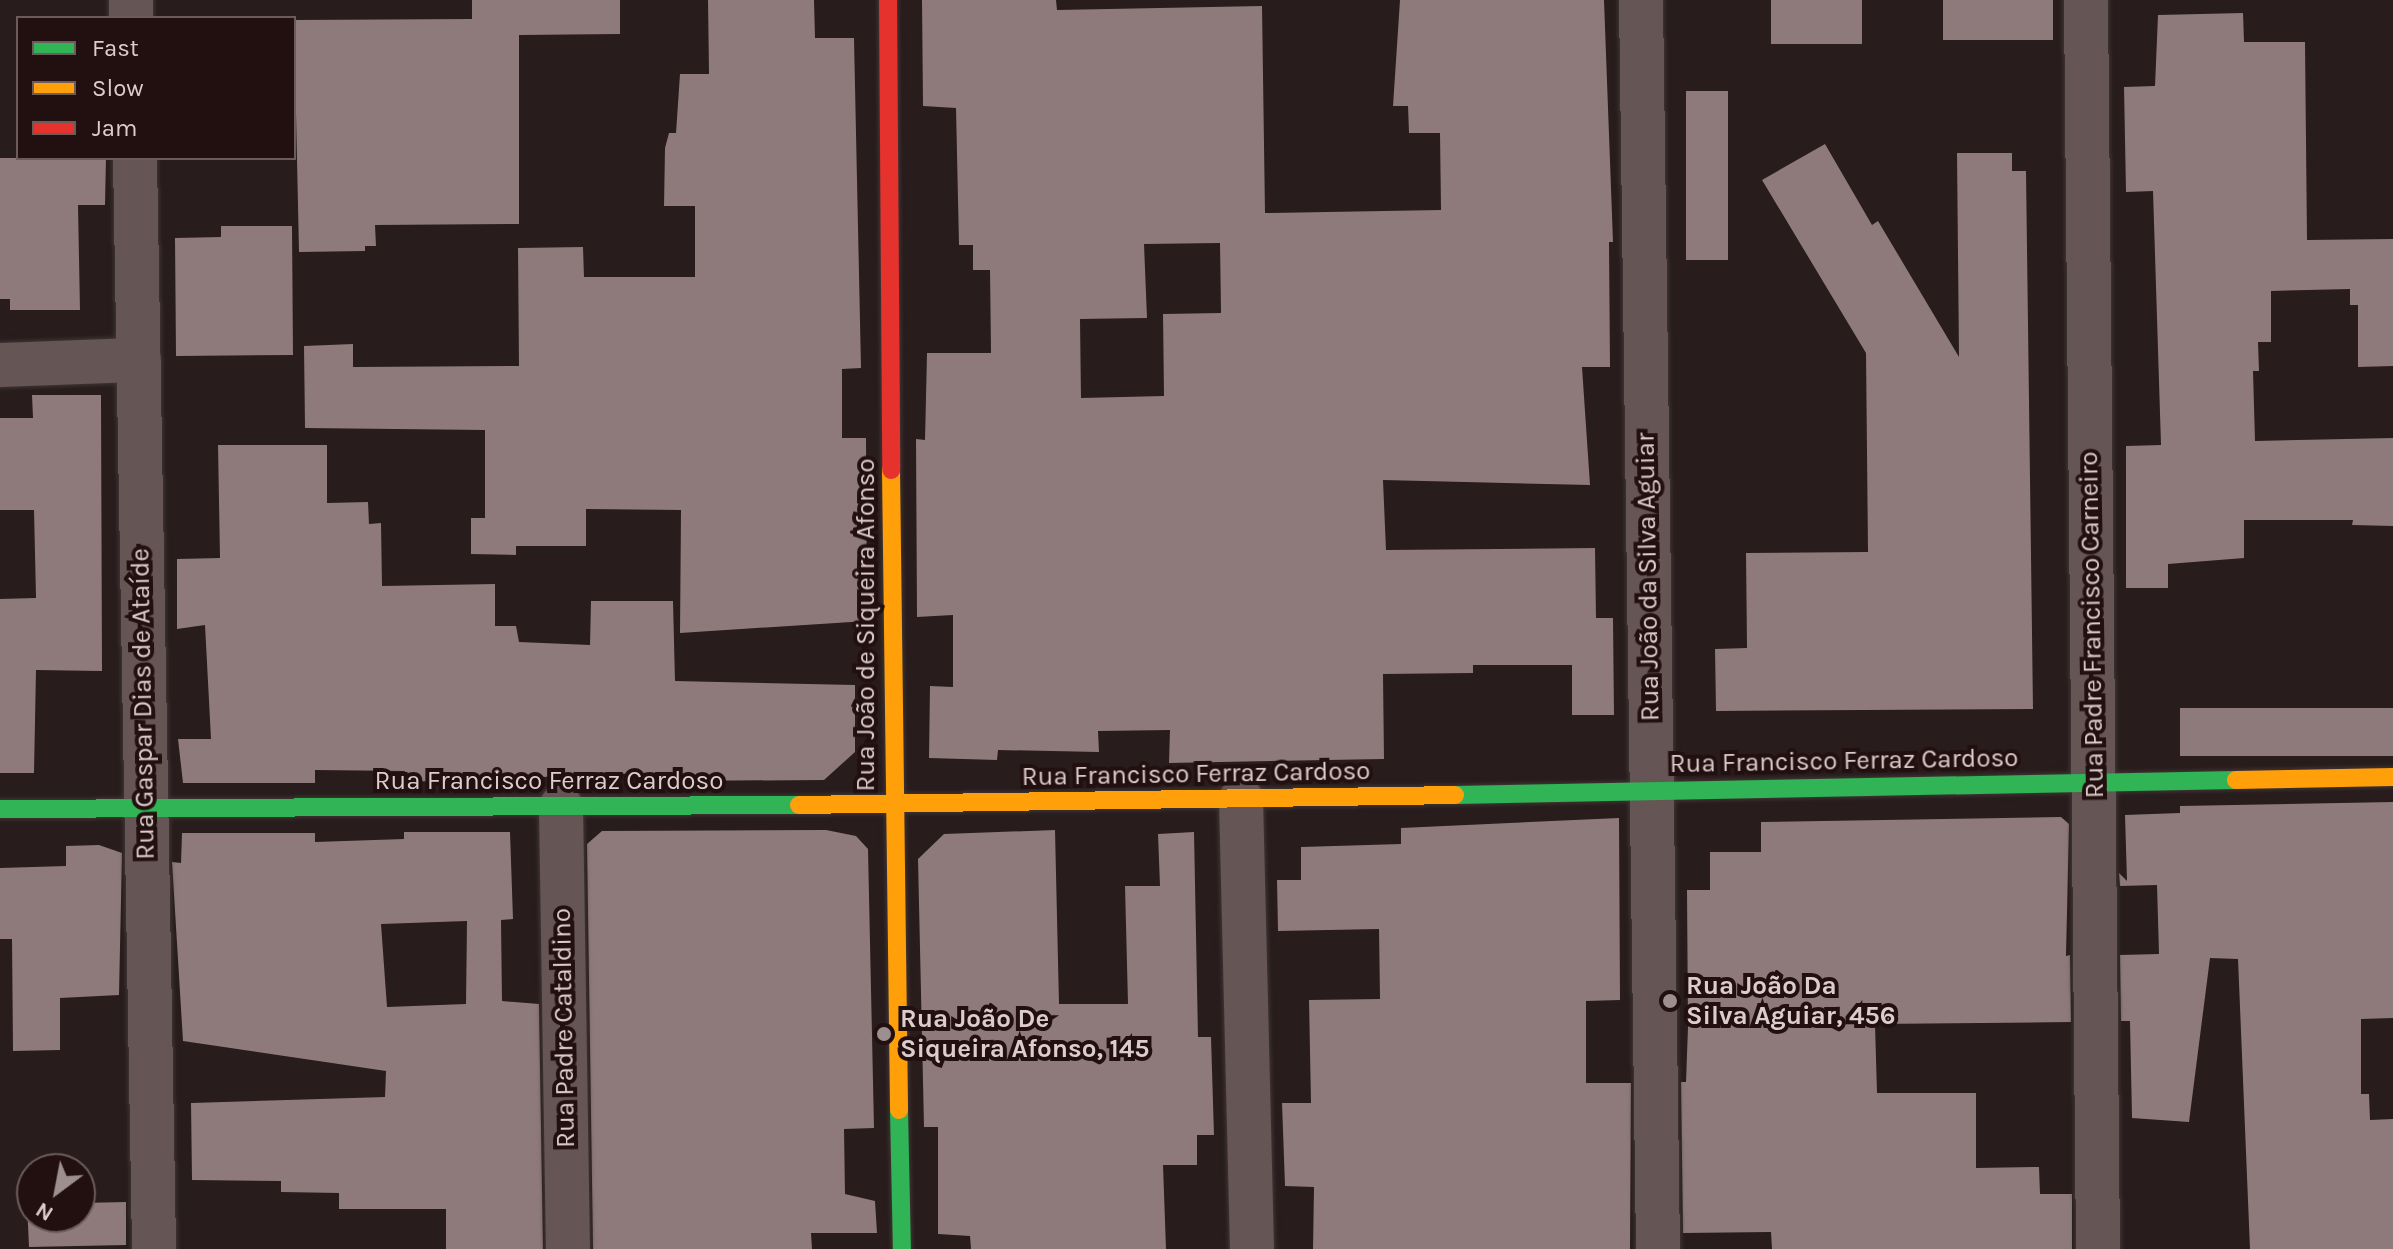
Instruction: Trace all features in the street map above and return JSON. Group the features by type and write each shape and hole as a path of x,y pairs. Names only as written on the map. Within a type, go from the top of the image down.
{"street":[{"name":"Rua João de Siqueira Afonso","path":"888,0 893,805 902,1249"},
{"name":"Rua João da Silva Aguiar","path":"1641,0 1658,1249"},
{"name":"Rua Padre Francisco Carneiro","path":"2086,0 2098,1249"},
{"name":"Rua Gaspar Dias de Ataíde","path":"135,160 154,1249"},
{"path":"0,365 139,360"},
{"name":"Rua Francisco Ferraz Cardoso","path":"0,809 893,805 2393,777"},
{"path":"1241,799 1252,1249"},
{"name":"Rua Padre Cataldino","path":"561,807 568,1249"}],"building":[{"path":"472,0 620,0 620,34 519,35 519,224 375,225 376,246 365,246 365,251 299,252 296,20 472,19"},
{"path":"708,0 814,0 815,38 854,38 861,368 842,369 842,438 866,438 867,621 680,633 681,510 586,509 586,546 516,546 516,555 471,554 471,518 485,518 485,430 305,428 304,346 353,344 353,367 519,366 518,248 583,247 584,277 695,277 695,206 664,206 665,148 669,133 676,133 680,74 709,74"},
{"path":"922,0 1056,0 1057,10 1262,6 1265,213 1441,210 1440,133 1409,133 1408,106 1393,106 1400,0 1604,0 1613,242 1609,242 1610,367 1582,367 1590,485 1383,480 1386,550 1595,548 1596,618 1613,618 1614,715 1572,715 1572,665 1473,665 1473,673 1383,674 1384,759 1169,763 1170,730 1098,731 1099,752 998,750 997,760 929,758 930,686 953,687 953,615 917,617 916,439 925,440 927,353 991,353 990,270 973,270 973,245 959,245 956,108 923,106","holes":["1220,243 1221,313 1163,314 1164,396 1081,398 1080,319 1147,318 1144,244"]},
{"path":"1771,0 1862,0 1862,44 1771,44"},
{"path":"1943,0 2053,0 2053,40 1943,40"},
{"path":"2243,13 2244,42 2305,42 2307,240 2393,239 2393,366 2358,367 2358,305 2350,305 2350,289 2271,291 2271,342 2258,342 2259,371 2253,371 2255,441 2393,438 2393,526 2352,525 2353,520 2244,520 2244,558 2168,564 2168,588 2126,588 2126,446 2161,445 2153,191 2126,192 2124,87 2155,86 2158,15"},
{"path":"1686,91 1728,91 1728,260 1686,260"},
{"path":"1825,144 1872,225 1878,221 1959,357 1957,153 2012,153 2012,171 2026,171 2033,709 1716,711 1715,649 1747,648 1746,553 1868,552 1866,353 1762,180"},
{"path":"0,158 106,160 105,205 78,205 80,310 10,310 10,299 0,299"},
{"path":"221,226 292,226 293,355 176,356 175,238 221,237"},
{"path":"32,395 101,395 102,671 36,670 34,773 0,773 0,599 36,598 34,510 0,510 0,418 33,418"},
{"path":"218,445 327,445 327,503 368,502 369,524 381,523 382,586 495,584 495,626 516,626 519,642 590,645 591,601 673,601 675,681 855,685 855,752 824,780 662,781 673,772 405,782 405,771 315,770 315,783 183,783 178,739 211,739 205,625 177,629 177,559 220,558"},
{"path":"2180,708 2393,708 2393,756 2180,756"},
{"path":"2393,802 2393,1018 2361,1019 2361,1094 2369,1094 2370,1120 2393,1119 2393,1249 2250,1249 2238,959 2210,958 2189,1122 2132,1118 2130,1021 2121,1021 2120,955 2159,954 2157,885 2120,886 2119,873 2127,881 2125,815 2180,813 2180,806"},
{"path":"2061,817 2069,824 2066,956 2070,955 2071,1022 1875,1024 1877,1093 1976,1093 1976,1168 2039,1167 2040,1194 2072,1194 2072,1249 1772,1249 1771,1232 1683,1233 1681,1082 1686,1082 1688,1027 1687,890 1710,890 1710,852 1761,852 1761,822"},
{"path":"1619,818 1620,1000 1586,1001 1586,1083 1631,1083 1630,1249 1313,1249 1314,1187 1285,1186 1282,1103 1311,1103 1309,1000 1380,999 1379,929 1278,931 1277,880 1301,880 1301,847 1401,844 1401,828"},
{"path":"826,830 856,836 868,849 874,1128 844,1129 845,1194 875,1201 877,1233 811,1233 812,1249 593,1249 587,844 602,831"},
{"path":"1055,830 1059,1004 1128,1004 1125,886 1160,886 1158,834 1194,832 1198,1037 1211,1037 1214,1135 1197,1135 1197,1165 1163,1165 1166,1249 971,1249 970,1236 938,1234 938,1127 924,1127 918,859 944,834"},
{"path":"404,832 510,832 513,919 501,920 502,1001 539,1004 543,1249 446,1249 446,1209 339,1209 339,1193 281,1192 281,1181 192,1180 191,1103 385,1097 386,1071 183,1041 172,862 181,863 182,833 315,833 315,842 404,839","holes":["467,921 466,1004 387,1007 381,924"]},
{"path":"99,845 122,853 119,995 60,998 60,1050 13,1051 12,939 0,939 0,868 66,866 66,846"},
{"path":"126,1202 126,1245 29,1247 28,1233 96,1233 96,1203"}],"traffic: fast":[{"path":"1455,795 2236,780"},
{"path":"0,809 799,805"},
{"path":"899,1110 902,1249"}],"traffic: slow":[{"path":"891,470 899,1110"},
{"path":"2236,780 2393,777"},
{"path":"799,805 1455,795"}],"traffic: jam":[{"path":"888,0 891,470"}],"place":[{"name":"Rua João Da Silva Aguiar, 456","path":"1670,1001"},
{"name":"Rua João De Siqueira Afonso, 145","path":"884,1034"}]}
